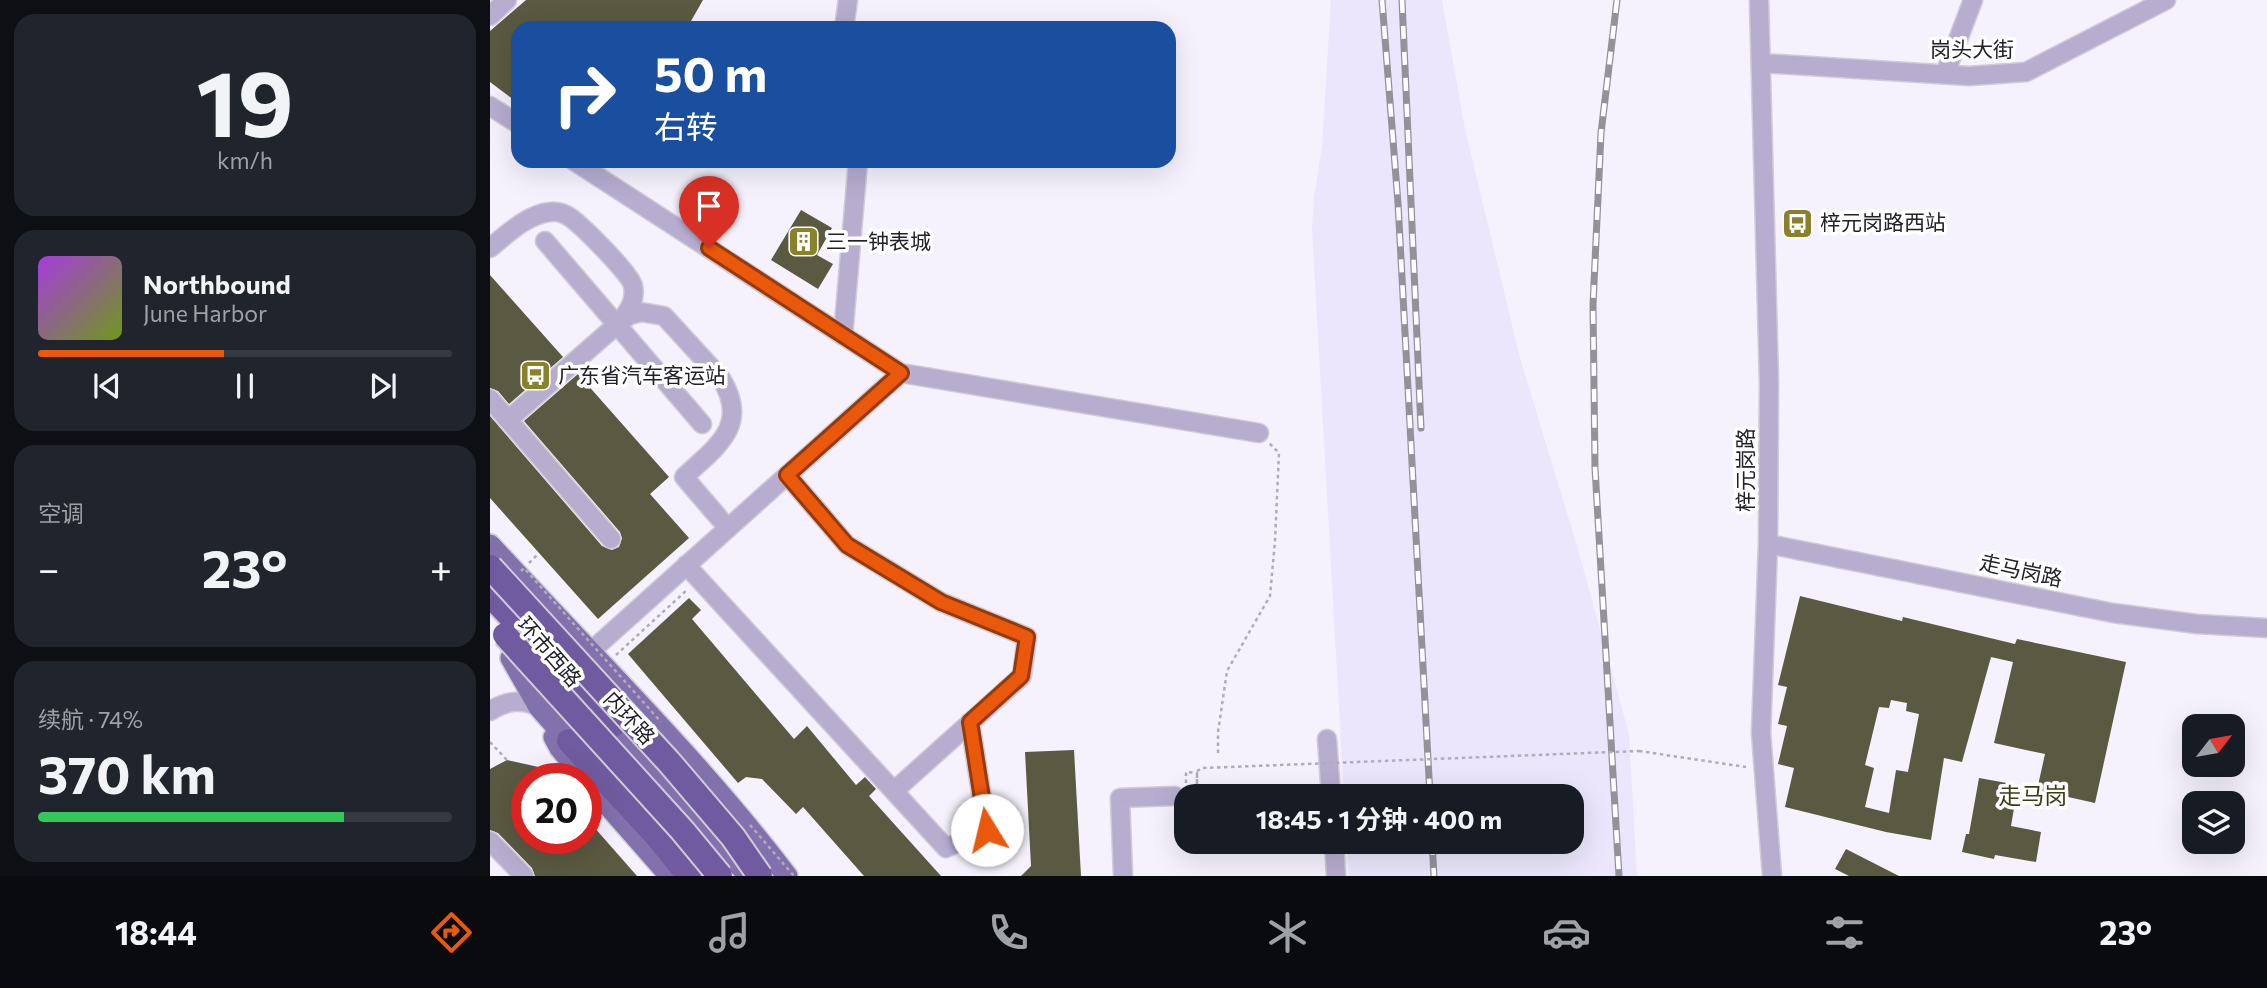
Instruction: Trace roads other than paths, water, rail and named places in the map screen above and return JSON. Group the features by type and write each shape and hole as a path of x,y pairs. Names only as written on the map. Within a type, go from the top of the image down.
{"highway":[{"name":"内环路","path":"490,567 669,762 733,837 760,876"},
{"path":"490,595 613,725"},
{"name":"内环路","path":"497,633 682,830 737,872"},
{"path":"569,741 655,834 689,876"}],"main road":[{"path":"490,545 599,657 734,811 787,876"},
{"name":"环市西路","path":"490,584 737,872"},
{"path":"497,633 560,748 573,763"},
{"name":"环市西路","path":"497,633 705,876"},
{"path":"539,707 569,741"},
{"path":"602,797 670,876"}],"street":[{"path":"490,16 507,0"},
{"path":"845,21 848,0"},
{"name":"梓元岗路","path":"1759,0 1769,383 1768,544 1761,704 1763,769 1772,876"},
{"path":"1945,74 1973,0"},
{"name":"岗头大街","path":"1760,63 1945,74 2004,75 2026,72 2166,0"},
{"path":"494,115 511,121"},
{"path":"585,168 901,373 1259,433"},
{"path":"843,336 857,168"},
{"path":"490,248 525,221 539,214 553,211 569,216 586,230 632,282 631,309 619,323"},
{"path":"545,241 619,323 702,424"},
{"path":"508,420 630,315 641,312 664,316 720,377 727,388 734,411 724,439 684,477 720,519"},
{"path":"599,657 687,565 901,373"},
{"path":"490,399 611,539"},
{"path":"787,475 847,545 941,602 1027,637 1021,676 894,791"},
{"name":"走马岗路","path":"1768,544 2135,617 2267,628"},
{"path":"687,565 946,848 987,830 970,722"},
{"path":"490,711 514,701 528,702 539,707"},
{"path":"1327,739 1330,784"},
{"path":"1123,876 1120,798 1174,794"},
{"path":"490,841 524,876"},
{"path":"1335,854 1336,876"}],"railway":[{"path":"1382,0 1398,203 1429,784"},
{"path":"1402,0 1421,428"},
{"path":"1617,0 1601,133 1593,305 1595,468 1619,876"},
{"path":"1433,854 1434,876"}],"place":[{"name":"梓元岗路西站","path":"1797,223"},
{"name":"三一钟表城","path":"803,242"},
{"name":"广东省汽车客运站","path":"535,376"}],"district":[{"name":"走马岗","path":"2033,796"}]}
